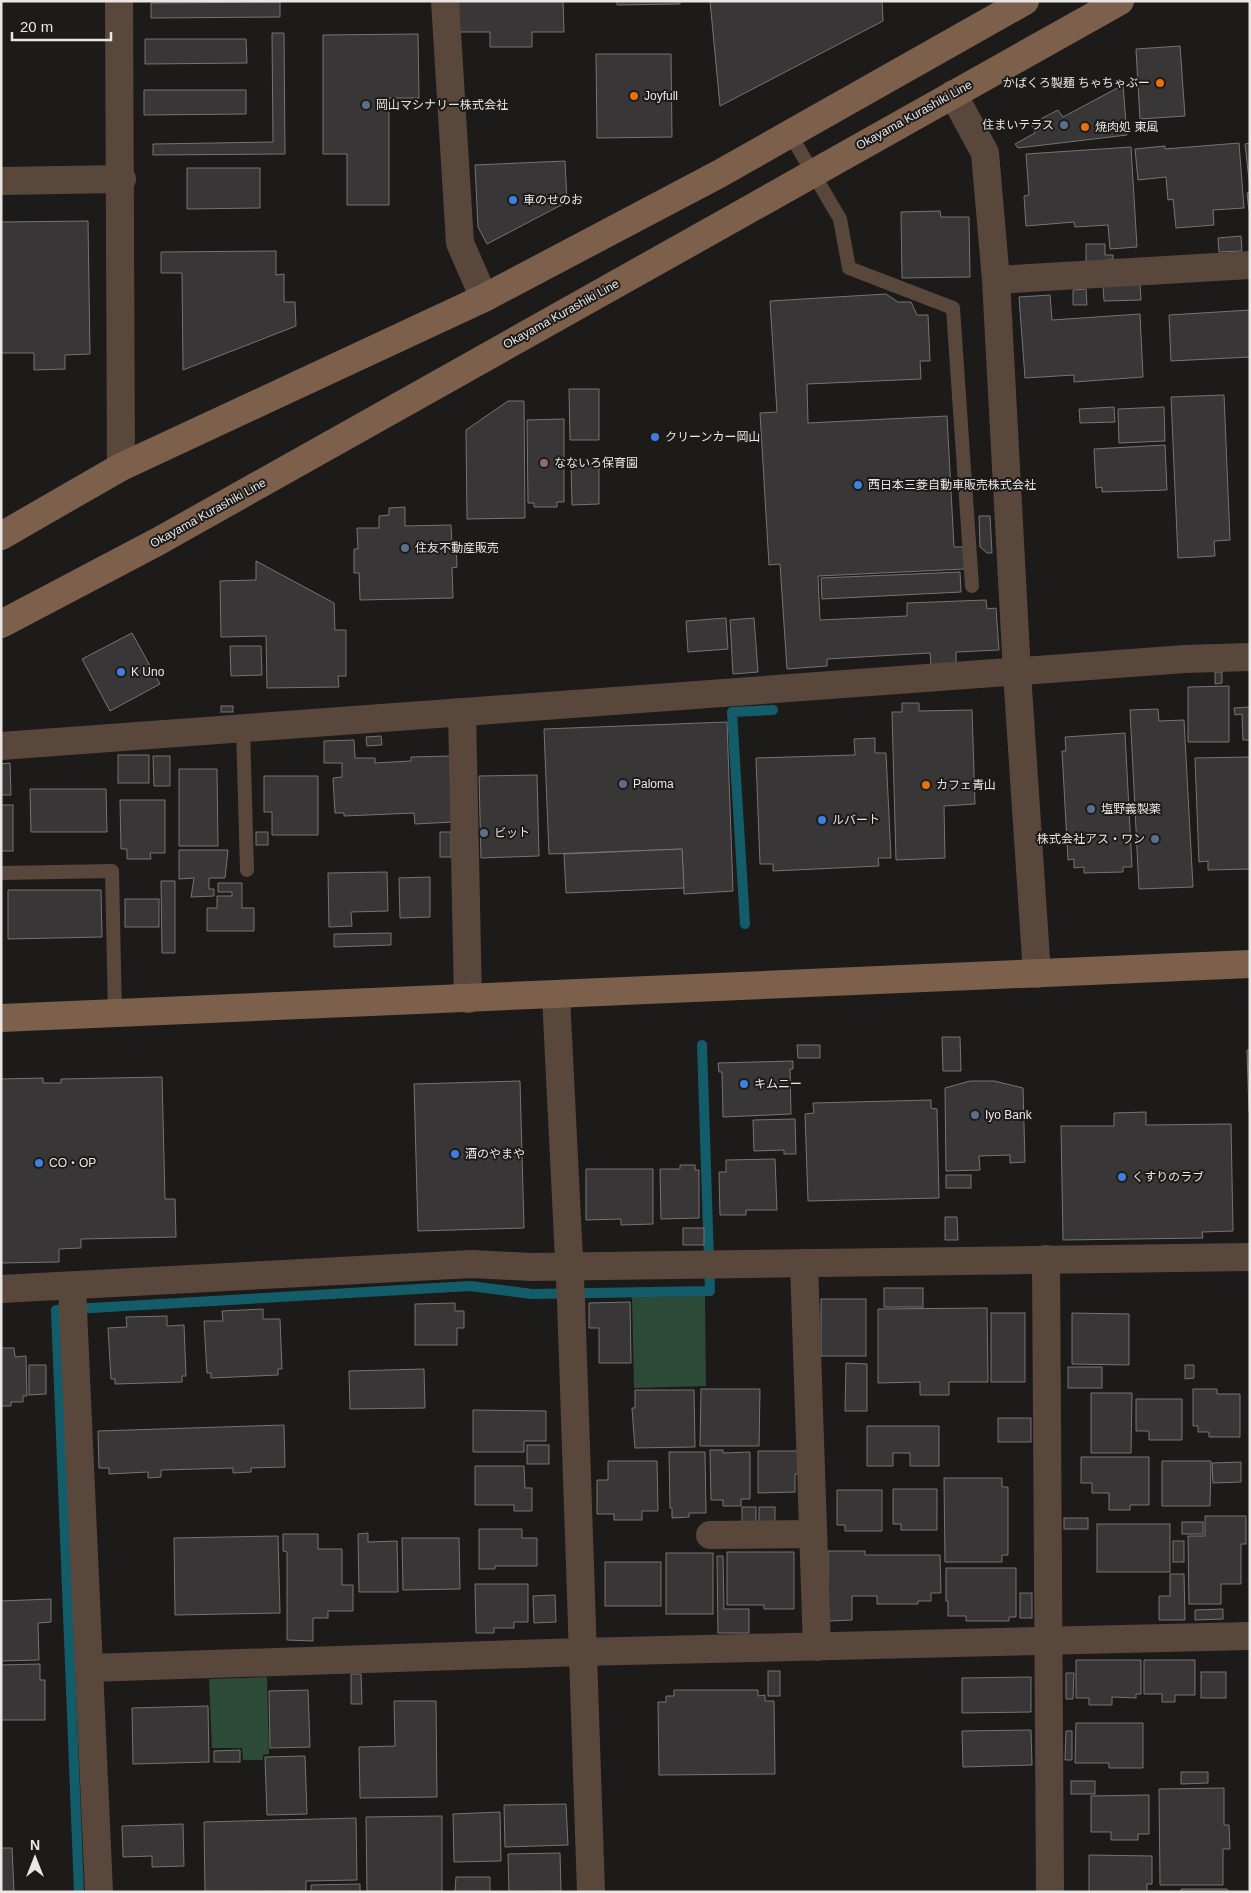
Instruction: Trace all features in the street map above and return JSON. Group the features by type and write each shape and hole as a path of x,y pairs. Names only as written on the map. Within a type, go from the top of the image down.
{"main road":[{"path":"1,536 121,467 484,298 719,174 1024,1"},
{"name":"Okayama Kurashiki Line","path":"1,624 157,542 812,172 1120,1"},
{"path":"1,1018 556,996 1250,964"}],"street":[{"path":"119,1 122,179 121,467"},
{"path":"445,1 460,243 484,298"},
{"path":"953,94 985,153 996,280 1017,673 1036,974"},
{"path":"1,181 122,179"},
{"path":"996,280 1250,265"},
{"path":"1,746 1017,673 1185,659 1250,657"},
{"path":"462,712 468,999"},
{"path":"556,996 570,1283 581,1652 591,1892"},
{"path":"1,1289 73,1302 472,1264 532,1267 570,1283 709,1264 1250,1257"},
{"path":"1046,1259 1050,1892"},
{"path":"804,1263 817,1646"},
{"path":"73,1302 100,1892"},
{"path":"710,1535 814,1534"},
{"path":"90,1668 1047,1639 1250,1636"}],"lane":[{"path":"790,134 840,218 849,268 953,308 972,586"},
{"path":"243,728 247,870"},
{"path":"1,874 112,871 115,1014"}],"green space":[{"path":"705,1296 706,1386 634,1388 632,1297"},
{"path":"267,1677 269,1754 263,1755 263,1760 243,1760 242,1748 212,1748 209,1679"}],"building":[{"path":"456,1 563,1 564,32 532,32 532,47 490,47 490,32 456,32"},
{"path":"617,1 680,1 680,4 617,5"},
{"path":"710,1 882,1 883,21 720,106"},
{"path":"280,2 280,17 151,18 151,3"},
{"path":"272,33 284,33 285,154 153,155 153,144 273,142"},
{"path":"418,34 419,98 389,98 389,205 347,205 347,154 323,154 323,35"},
{"path":"145,39 246,39 247,63 145,64"},
{"path":"1180,46 1185,116 1140,119 1136,49"},
{"path":"596,54 671,54 672,137 597,138"},
{"path":"1123,85 1127,135 1018,148 1015,144 1035,133 1031,124 1058,110 1063,117"},
{"path":"144,90 246,90 246,114 144,115"},
{"path":"1239,143 1244,208 1213,210 1214,225 1176,228 1173,199 1168,200 1166,177 1138,180 1135,149 1165,146 1165,149"},
{"path":"1250,143 1250,189 1245,144"},
{"path":"1131,147 1137,247 1110,249 1108,225 1075,227 1074,222 1026,226 1024,196 1029,195 1026,154"},
{"path":"565,161 567,202 487,244 478,227 475,165"},
{"path":"187,168 260,168 260,208 187,209"},
{"path":"1250,192 1250,211 1249,211 1247,193"},
{"path":"940,211 941,217 969,217 970,277 902,278 901,212"},
{"path":"88,221 90,354 65,355 65,369 34,370 34,353 1,353 1,222"},
{"path":"1241,236 1242,251 1219,252 1218,238"},
{"path":"1086,244 1105,244 1105,255 1113,255 1113,259 1106,260 1107,263 1086,263"},
{"path":"276,251 276,275 284,274 284,302 295,302 296,326 183,370 182,273 161,273 161,252"},
{"path":"1140,284 1141,300 1104,301 1103,286"},
{"path":"1086,289 1087,305 1073,305 1073,290"},
{"name":"西日本三菱自動車販売株式会社","path":"886,294 898,302 911,302 917,315 928,315 930,361 920,361 921,379 807,384 808,423 947,416 954,547 963,547 965,569 818,576 820,620 907,616 907,603 986,600 987,609 996,608 999,650 956,652 956,663 931,665 930,653 827,659 827,666 787,669 780,564 769,565 760,413 777,412 770,301"},
{"path":"1050,295 1052,320 1140,314 1143,377 1074,382 1074,375 1025,378 1019,297"},
{"path":"1250,310 1250,357 1171,361 1169,315"},
{"path":"569,389 599,389 599,440 570,440"},
{"path":"1224,395 1230,540 1214,541 1215,556 1178,558 1171,397"},
{"path":"508,401 524,401 525,518 467,519 466,430"},
{"path":"1114,407 1115,422 1080,423 1079,409"},
{"path":"1164,407 1165,441 1119,443 1118,409"},
{"path":"564,419 564,502 557,502 557,507 534,507 534,503 528,503 527,420"},
{"path":"1165,445 1167,490 1102,492 1102,487 1096,488 1094,449"},
{"path":"599,463 599,504 572,505 571,464"},
{"path":"405,507 405,526 451,525 452,545 456,545 457,567 452,568 453,598 360,600 359,573 354,573 354,549 358,549 357,528 379,528 379,516 389,515 389,508"},
{"path":"979,516 990,516 992,553 987,553 980,547"},
{"path":"256,561 334,603 335,630 346,630 346,676 338,676 339,687 267,688 266,636 221,637 220,581 256,580"},
{"path":"960,572 961,592 822,599 821,578"},
{"path":"726,618 728,649 688,652 686,621"},
{"path":"754,618 758,672 733,674 730,620"},
{"path":"132,633 160,684 110,711 82,659"},
{"path":"230,646 261,646 262,675 231,676"},
{"path":"1215,672 1222,672 1222,683 1215,684"},
{"path":"1229,686 1229,742 1188,742 1188,687"},
{"path":"902,703 919,703 919,711 972,710 975,804 944,806 945,858 896,860 892,712 902,712"},
{"path":"221,706 233,706 233,712 221,712"},
{"path":"1250,707 1250,740 1243,740 1242,714 1235,715 1234,708"},
{"path":"1158,709 1159,721 1184,720 1193,887 1139,889 1130,710"},
{"path":"727,722 733,891 684,894 682,849 549,854 544,729"},
{"path":"1125,733 1132,867 1123,867 1123,872 1084,873 1084,867 1074,868 1074,859 1068,860 1062,751 1066,751 1065,737"},
{"path":"381,736 382,745 367,746 366,737"},
{"path":"875,738 875,753 886,753 891,858 878,858 879,866 773,871 773,864 760,864 756,758 855,755 854,739"},
{"path":"354,740 355,758 375,758 375,763 411,761 411,757 451,756 453,822 415,824 414,813 344,816 344,813 335,813 333,778 342,777 342,763 324,763 324,741"},
{"path":"118,755 149,755 149,783 118,783"},
{"path":"153,756 170,756 170,786 154,786"},
{"path":"1250,757 1250,869 1208,870 1208,861 1199,862 1195,758"},
{"path":"10,763 11,795 1,795 1,764"},
{"path":"179,769 217,769 218,846 179,846"},
{"path":"537,775 539,856 481,858 479,776"},
{"path":"264,776 318,776 318,835 272,835 272,812 264,812"},
{"path":"30,789 106,789 107,832 31,832"},
{"path":"120,800 165,800 165,853 150,853 151,859 127,859 127,849 121,849"},
{"path":"1,805 13,805 13,851 1,851"},
{"path":"256,832 268,832 268,845 256,845"},
{"path":"440,832 451,832 451,857 440,857"},
{"path":"682,849 684,888 566,893 564,854"},
{"path":"179,850 228,850 225,878 209,878 209,889 214,889 214,896 191,897 194,878 179,879"},
{"path":"387,872 388,911 351,912 352,926 329,927 328,873"},
{"path":"430,877 430,917 400,918 399,878"},
{"path":"161,881 175,881 175,953 162,953"},
{"path":"218,883 242,883 242,908 254,908 254,931 207,931 207,908 217,908 217,896 232,896 232,892 218,892"},
{"path":"8,890 101,890 102,937 8,939"},
{"path":"125,899 159,899 159,927 125,927"},
{"path":"391,933 391,945 334,947 334,934"},
{"path":"942,1037 960,1037 961,1071 943,1071"},
{"path":"797,1045 820,1045 820,1058 798,1058"},
{"path":"1247,1050 1250,1050 1250,1112 1249,1112"},
{"path":"793,1061 793,1069 790,1069 791,1114 723,1117 722,1072 719,1072 718,1063"},
{"path":"162,1077 165,1199 175,1199 176,1237 81,1239 81,1248 59,1249 59,1262 1,1263 1,1079 43,1078 43,1083 61,1083 61,1079"},
{"path":"520,1081 524,1228 418,1231 414,1084"},
{"path":"970,1081 994,1081 1023,1088 1025,1162 1010,1163 1010,1155 979,1156 980,1170 946,1171 945,1088"},
{"path":"931,1100 931,1108 937,1109 939,1198 808,1201 805,1114 814,1113 813,1103"},
{"path":"1146,1112 1146,1125 1231,1124 1233,1231 1202,1232 1203,1238 1063,1240 1061,1126 1114,1126 1114,1113"},
{"path":"795,1119 796,1154 784,1154 784,1150 754,1151 753,1120"},
{"path":"775,1159 777,1210 746,1210 746,1215 720,1215 719,1172 726,1172 726,1160"},
{"path":"680,1165 695,1165 695,1170 699,1170 699,1218 661,1219 660,1169 680,1169"},
{"path":"586,1169 653,1169 653,1224 621,1225 621,1219 586,1220"},
{"path":"946,1175 971,1175 971,1188 946,1188"},
{"path":"945,1217 957,1217 958,1240 945,1240"},
{"path":"683,1228 704,1228 704,1245 683,1245"},
{"path":"884,1288 923,1288 923,1307 884,1307"},
{"path":"821,1299 866,1299 866,1356 821,1356"},
{"path":"630,1302 631,1363 599,1363 599,1328 589,1328 589,1303"},
{"path":"455,1303 455,1311 464,1311 464,1328 457,1328 457,1345 415,1345 415,1304"},
{"path":"987,1308 988,1382 949,1382 949,1395 920,1395 920,1382 878,1383 878,1309"},
{"path":"263,1309 263,1319 280,1319 282,1369 278,1369 278,1375 211,1378 211,1373 207,1373 204,1321 223,1321 222,1311"},
{"path":"991,1313 1025,1313 1025,1382 991,1382"},
{"path":"1072,1313 1129,1314 1129,1365 1072,1364"},
{"path":"167,1316 167,1326 184,1325 186,1376 182,1376 182,1382 115,1384 115,1379 111,1379 108,1328 127,1327 126,1317"},
{"path":"1,1348 14,1348 15,1357 26,1356 27,1396 23,1396 23,1402 11,1402 11,1406 1,1406"},
{"path":"846,1363 867,1364 867,1411 845,1411"},
{"path":"29,1365 46,1365 46,1394 29,1395"},
{"path":"1185,1365 1194,1365 1194,1378 1185,1379"},
{"path":"1068,1367 1102,1367 1102,1388 1068,1388"},
{"path":"424,1369 425,1408 350,1409 349,1371"},
{"path":"701,1389 760,1389 759,1446 700,1446"},
{"path":"1193,1389 1217,1389 1217,1394 1240,1394 1240,1437 1209,1437 1209,1432 1198,1432 1198,1426 1193,1426"},
{"path":"635,1390 694,1390 695,1447 635,1448 632,1408 635,1408"},
{"path":"1091,1393 1132,1393 1131,1453 1091,1453"},
{"path":"1136,1399 1182,1399 1182,1440 1149,1440 1149,1431 1136,1431"},
{"path":"473,1410 546,1411 546,1441 524,1441 524,1452 473,1452"},
{"path":"998,1418 1031,1418 1031,1442 998,1442"},
{"path":"284,1425 285,1467 251,1468 251,1472 233,1473 233,1468 161,1470 161,1477 148,1478 148,1472 109,1474 109,1468 99,1468 98,1431"},
{"path":"867,1426 939,1426 939,1466 910,1466 910,1453 893,1453 893,1466 867,1466"},
{"path":"527,1445 549,1445 549,1464 527,1464"},
{"path":"710,1450 723,1450 723,1453 750,1452 750,1499 741,1499 741,1506 723,1506 723,1500 711,1500"},
{"path":"758,1451 799,1451 799,1474 795,1474 795,1492 758,1493"},
{"path":"669,1452 705,1452 706,1513 689,1513 689,1517 672,1518 672,1508 670,1508"},
{"path":"1081,1457 1149,1457 1149,1505 1130,1505 1130,1510 1109,1510 1109,1493 1092,1493 1092,1483 1081,1483"},
{"path":"608,1461 657,1461 658,1511 642,1511 642,1520 614,1520 614,1514 597,1514 597,1480 608,1480"},
{"path":"1162,1461 1211,1461 1210,1506 1162,1506"},
{"path":"1241,1462 1241,1482 1213,1483 1212,1463"},
{"path":"475,1466 524,1466 525,1488 532,1488 532,1511 514,1511 514,1505 475,1505"},
{"path":"944,1478 1002,1478 1002,1487 1008,1487 1008,1555 1002,1555 1002,1562 945,1562"},
{"path":"893,1489 937,1489 937,1530 901,1530 901,1524 893,1524"},
{"path":"837,1490 882,1490 882,1531 845,1531 845,1525 837,1525"},
{"path":"742,1507 756,1507 756,1523 742,1523"},
{"path":"759,1507 775,1507 775,1523 759,1523"},
{"path":"1205,1516 1246,1516 1246,1544 1241,1544 1241,1584 1221,1584 1221,1604 1189,1604 1188,1536 1205,1536"},
{"path":"1064,1518 1088,1518 1088,1529 1064,1529"},
{"path":"1182,1522 1203,1522 1203,1534 1182,1534"},
{"path":"1097,1524 1170,1524 1170,1572 1097,1572"},
{"path":"479,1529 522,1529 522,1538 537,1538 537,1566 495,1566 495,1569 479,1569"},
{"path":"368,1533 368,1542 397,1541 398,1592 359,1592 358,1534"},
{"path":"283,1534 318,1534 318,1549 342,1549 342,1585 353,1585 353,1611 328,1611 328,1618 313,1618 313,1641 287,1640 287,1552 283,1551"},
{"path":"278,1536 280,1613 175,1615 174,1538"},
{"path":"402,1538 459,1538 460,1589 403,1590"},
{"path":"1173,1541 1184,1541 1184,1562 1173,1562"},
{"path":"828,1551 865,1551 865,1555 940,1555 941,1593 931,1593 931,1601 918,1601 918,1604 877,1604 877,1596 852,1596 852,1620 828,1621"},
{"path":"727,1552 794,1552 794,1609 764,1609 764,1605 727,1605"},
{"path":"666,1553 713,1553 713,1614 666,1614"},
{"path":"717,1556 723,1556 724,1609 749,1609 749,1633 718,1633"},
{"path":"605,1562 661,1562 661,1606 605,1606"},
{"path":"946,1568 1016,1568 1016,1617 1009,1617 1009,1621 966,1621 966,1616 948,1616"},
{"path":"1170,1574 1184,1574 1185,1620 1159,1620 1159,1596 1170,1596"},
{"path":"475,1584 528,1584 528,1622 514,1622 514,1628 494,1628 494,1633 476,1633"},
{"path":"1020,1593 1032,1593 1032,1618 1020,1618"},
{"path":"555,1595 556,1622 534,1623 533,1596"},
{"path":"51,1599 51,1622 38,1623 39,1660 1,1661 1,1601"},
{"path":"1223,1609 1223,1619 1195,1620 1195,1610"},
{"path":"1076,1660 1141,1660 1141,1694 1136,1694 1136,1698 1112,1697 1112,1705 1089,1705 1089,1698 1076,1698"},
{"path":"1144,1660 1195,1660 1195,1695 1175,1695 1175,1702 1162,1702 1162,1694 1144,1694"},
{"path":"40,1664 40,1680 45,1680 45,1720 1,1720 1,1665"},
{"path":"768,1671 780,1671 780,1696 768,1696"},
{"path":"1201,1672 1226,1672 1226,1698 1201,1698"},
{"path":"1066,1673 1074,1673 1073,1699 1066,1699"},
{"path":"351,1674 361,1674 362,1704 351,1704"},
{"path":"1031,1677 1031,1712 962,1713 962,1678"},
{"path":"308,1690 310,1747 270,1748 269,1691"},
{"path":"674,1690 758,1690 758,1696 765,1695 765,1701 774,1701 775,1774 659,1775 658,1702 666,1702 666,1696 674,1696"},
{"path":"394,1701 436,1701 437,1797 360,1798 359,1747 395,1746"},
{"path":"208,1706 209,1762 133,1764 132,1708"},
{"path":"1076,1723 1143,1723 1143,1768 1109,1768 1109,1763 1075,1763"},
{"path":"1031,1730 1032,1765 963,1767 962,1731"},
{"path":"1066,1731 1072,1731 1072,1760 1065,1760"},
{"path":"240,1750 240,1762 214,1762 214,1751"},
{"path":"305,1756 307,1814 267,1815 265,1757"},
{"path":"1181,1772 1208,1772 1208,1783 1181,1784"},
{"path":"1071,1781 1095,1781 1095,1794 1071,1794"},
{"path":"1224,1788 1224,1825 1229,1825 1230,1849 1223,1849 1223,1885 1160,1885 1159,1789"},
{"path":"1149,1795 1149,1834 1138,1834 1138,1840 1111,1840 1111,1832 1091,1832 1091,1796"},
{"path":"566,1804 568,1845 505,1847 504,1805"},
{"path":"500,1812 501,1861 454,1862 453,1814"},
{"path":"442,1816 442,1891 367,1891 366,1817"},
{"path":"356,1818 357,1880 306,1881 306,1891 205,1892 204,1822"},
{"path":"183,1824 184,1866 152,1867 152,1856 123,1857 122,1826"},
{"path":"1,1848 12,1848 14,1892 1,1892"},
{"path":"560,1853 561,1891 509,1892 508,1854"},
{"path":"1089,1855 1152,1856 1152,1884 1147,1884 1147,1892 1089,1892"},
{"path":"456,1877 490,1877 490,1892 455,1892"},
{"path":"360,1884 360,1892 311,1892 311,1885"},
{"path":"1181,1889 1227,1889 1228,1892 1181,1892"}],"waterway":[{"path":"745,924 732,712 773,710"},
{"path":"79,1892 56,1310 470,1286 532,1294 710,1291 702,1045"}],"place":[{"name":"かばくろ製麺 ちゃちゃぶー","path":"1160,83"},
{"name":"Joyfull","path":"634,96"},
{"name":"岡山マシナリー株式会社","path":"366,105"},
{"name":"住まいテラス","path":"1064,125"},
{"name":"焼肉処 東風","path":"1085,127"},
{"name":"車のせのお","path":"513,200"},
{"name":"クリーンカー岡山","path":"655,437"},
{"name":"なないろ保育園","path":"544,463"},
{"name":"西日本三菱自動車販売株式会社","path":"858,485"},
{"name":"住友不動産販売","path":"405,548"},
{"name":"K Uno","path":"121,672"},
{"name":"Paloma","path":"623,784"},
{"name":"カフェ青山","path":"926,785"},
{"name":"塩野義製薬","path":"1091,809"},
{"name":"ルバート","path":"822,820"},
{"name":"ビット","path":"484,833"},
{"name":"株式会社アス・ワン","path":"1155,839"},
{"name":"キムニー","path":"744,1084"},
{"name":"Iyo Bank","path":"975,1115"},
{"name":"酒のやまや","path":"455,1154"},
{"name":"CO・OP","path":"39,1163"},
{"name":"くすりのラブ","path":"1122,1177"}]}
